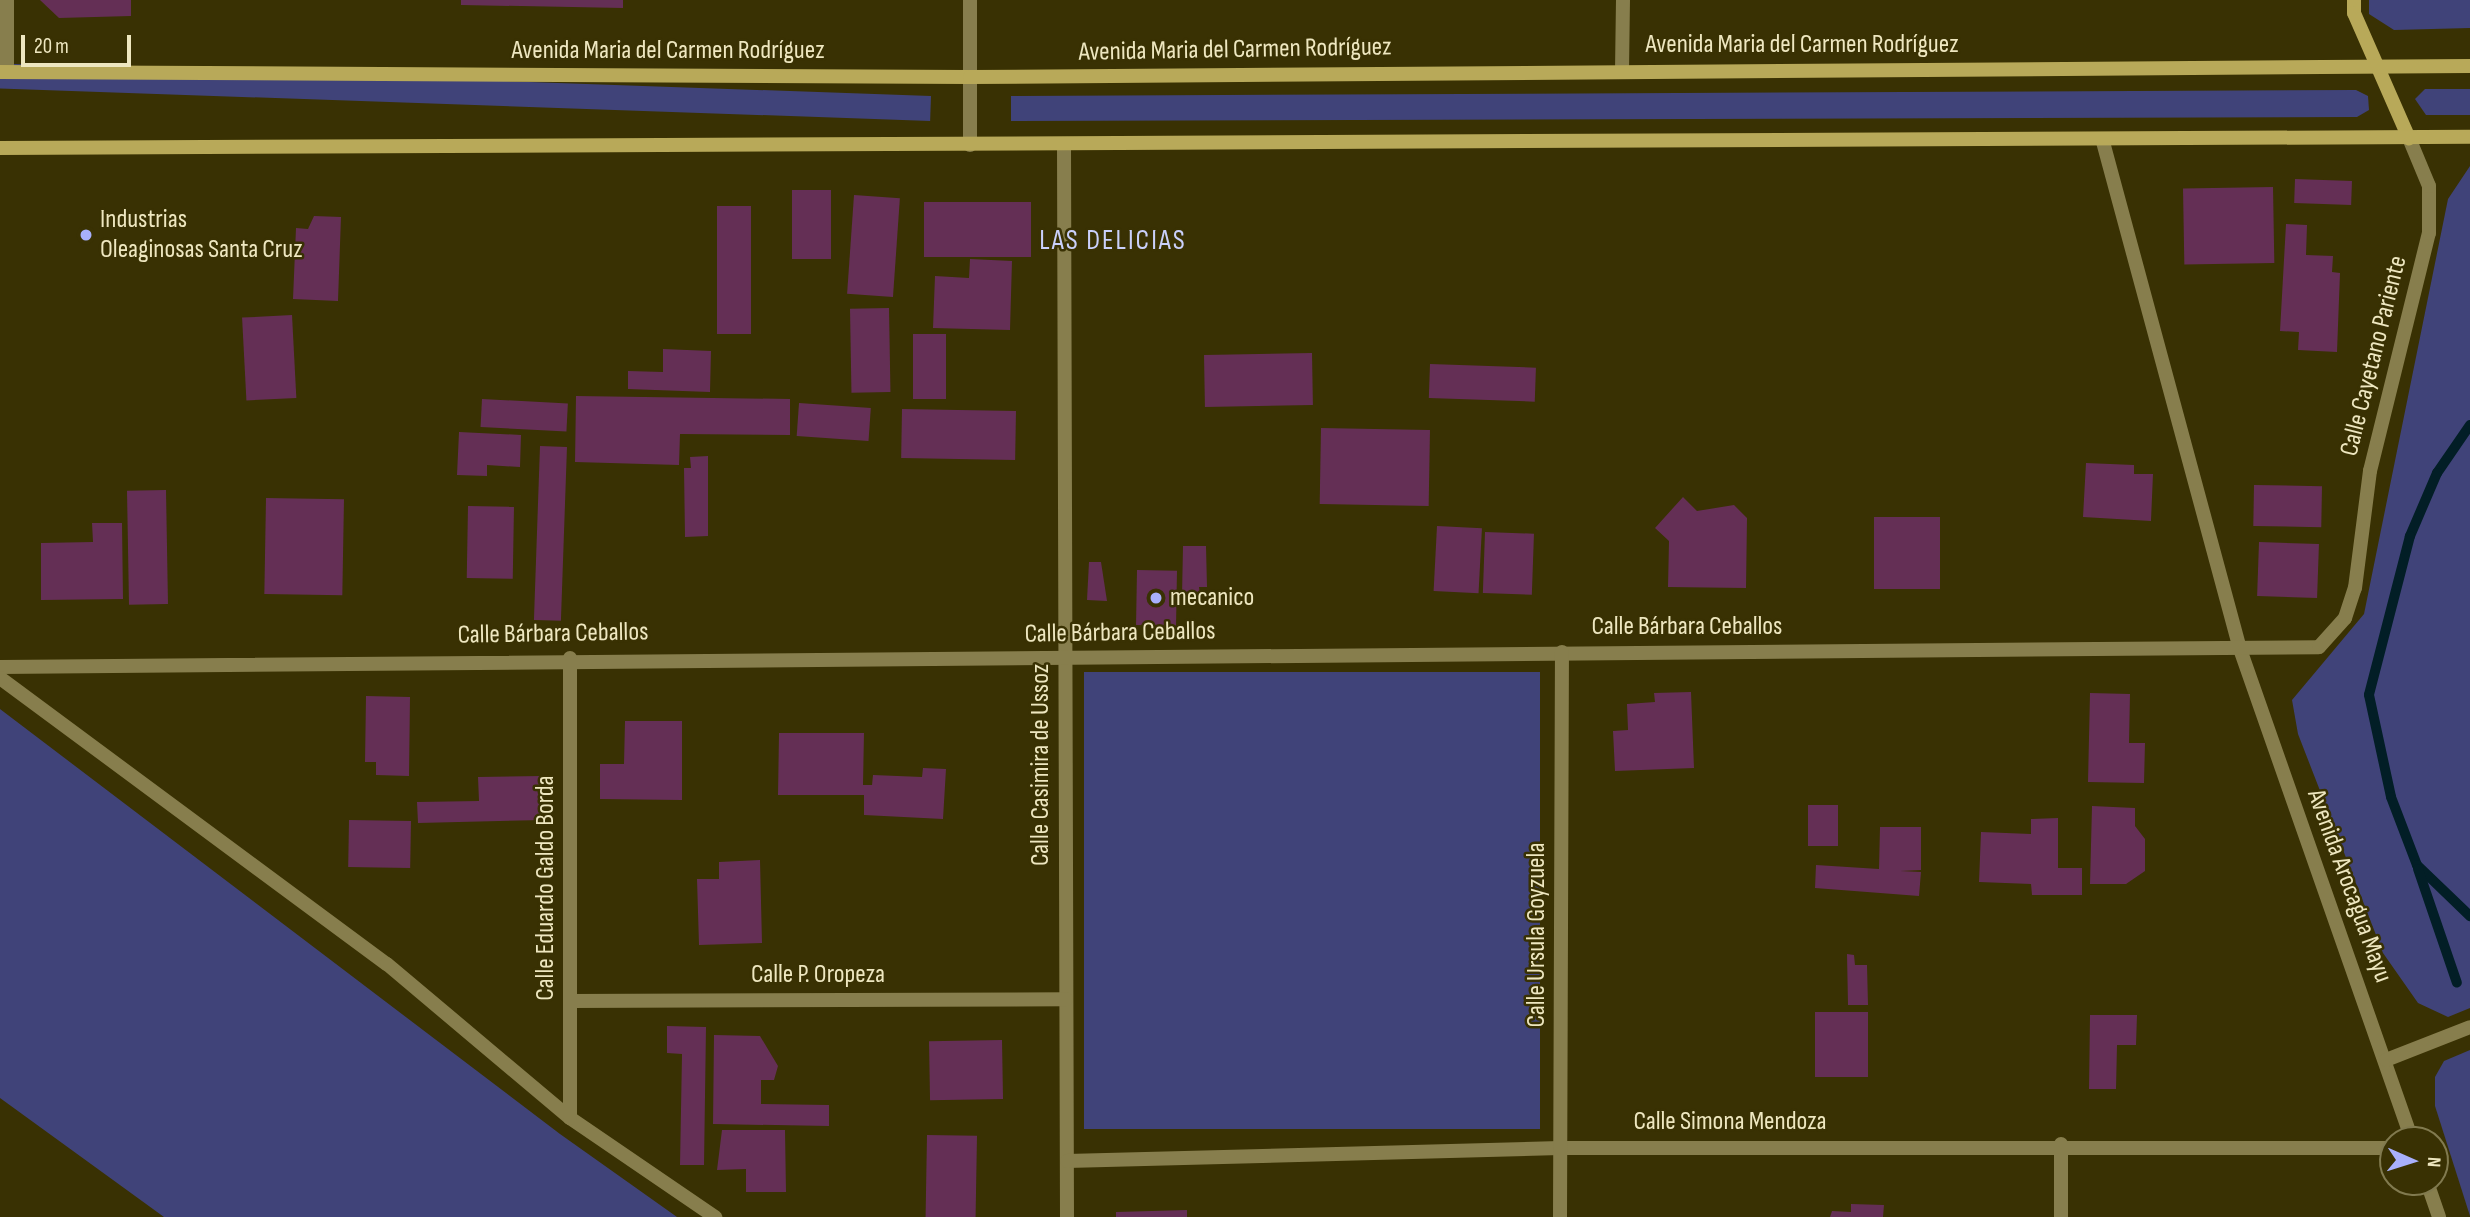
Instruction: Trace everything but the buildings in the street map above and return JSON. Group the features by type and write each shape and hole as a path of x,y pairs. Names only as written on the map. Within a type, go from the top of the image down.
{"street":[{"path":"4,72 7,0"},
{"path":"970,0 970,145"},
{"path":"1622,71 1623,0"},
{"name":"Calle Cayetano Pariente","path":"2240,649 2319,647 2345,618 2355,588 2370,471 2429,233 2429,186 2378,66 2354,0"},
{"name":"Avenida Maria del Carmen Rodríguez","path":"4,72 970,77 2470,66"},
{"path":"0,148 2104,142 2470,137"},
{"name":"Avenida Arocagua Mayu","path":"2104,142 2240,649 2408,1126"},
{"name":"Calle Casimira de Ussoz","path":"1064,145 1067,1217"},
{"name":"Calle Bárbara Ceballos","path":"0,667 570,658 1065,659 1562,652 2240,649"},
{"name":"Calle Ursula Goyzuela","path":"1560,1217 1562,652"},
{"name":"Calle Eduardo Galdo Borda","path":"570,658 570,1118"},
{"path":"0,678 387,964 570,1118 715,1217"},
{"name":"Calle P. Oropeza","path":"570,1001 1066,999"},
{"path":"2386,1060 2470,1027"},
{"path":"2061,1144 2062,1217"},
{"name":"Calle Simona Mendoza","path":"1067,1161 1560,1149 2061,1144 2379,1148"},
{"path":"2432,1196 2439,1217"}],"shaded area":[{"path":"2369,0 2470,0 2470,28 2394,30 2369,14"},
{"path":"1,64 931,96 930,121 0,89"},
{"path":"2425,89 2470,89 2470,115 2426,115 2415,99"},
{"path":"2356,90 2368,96 2369,110 2357,117 1011,121 1011,96"},
{"path":"2470,166 2470,1008 2448,1017 2418,1003 2383,953 2298,734 2292,700 2364,614 2448,199"},
{"path":"1084,672 1540,672 1540,1129 1084,1129"},
{"path":"0,709 560,1134 677,1217 164,1217 0,1098"},
{"path":"2470,1050 2470,1216 2449,1150 2449,1126 2441,1126 2435,1106 2435,1077 2444,1061"}],"waterway":[{"path":"2470,425 2437,473 2410,536 2369,695 2391,797 2417,865 2470,916"},
{"path":"2418,869 2457,983"}],"place":[{"name":"Industrias Oleaginosas Santa Cruz","path":"86,235"},
{"name":"mecanico","path":"1156,598"}],"district":[{"name":"LAS DELICIAS","path":"1113,241"}]}
